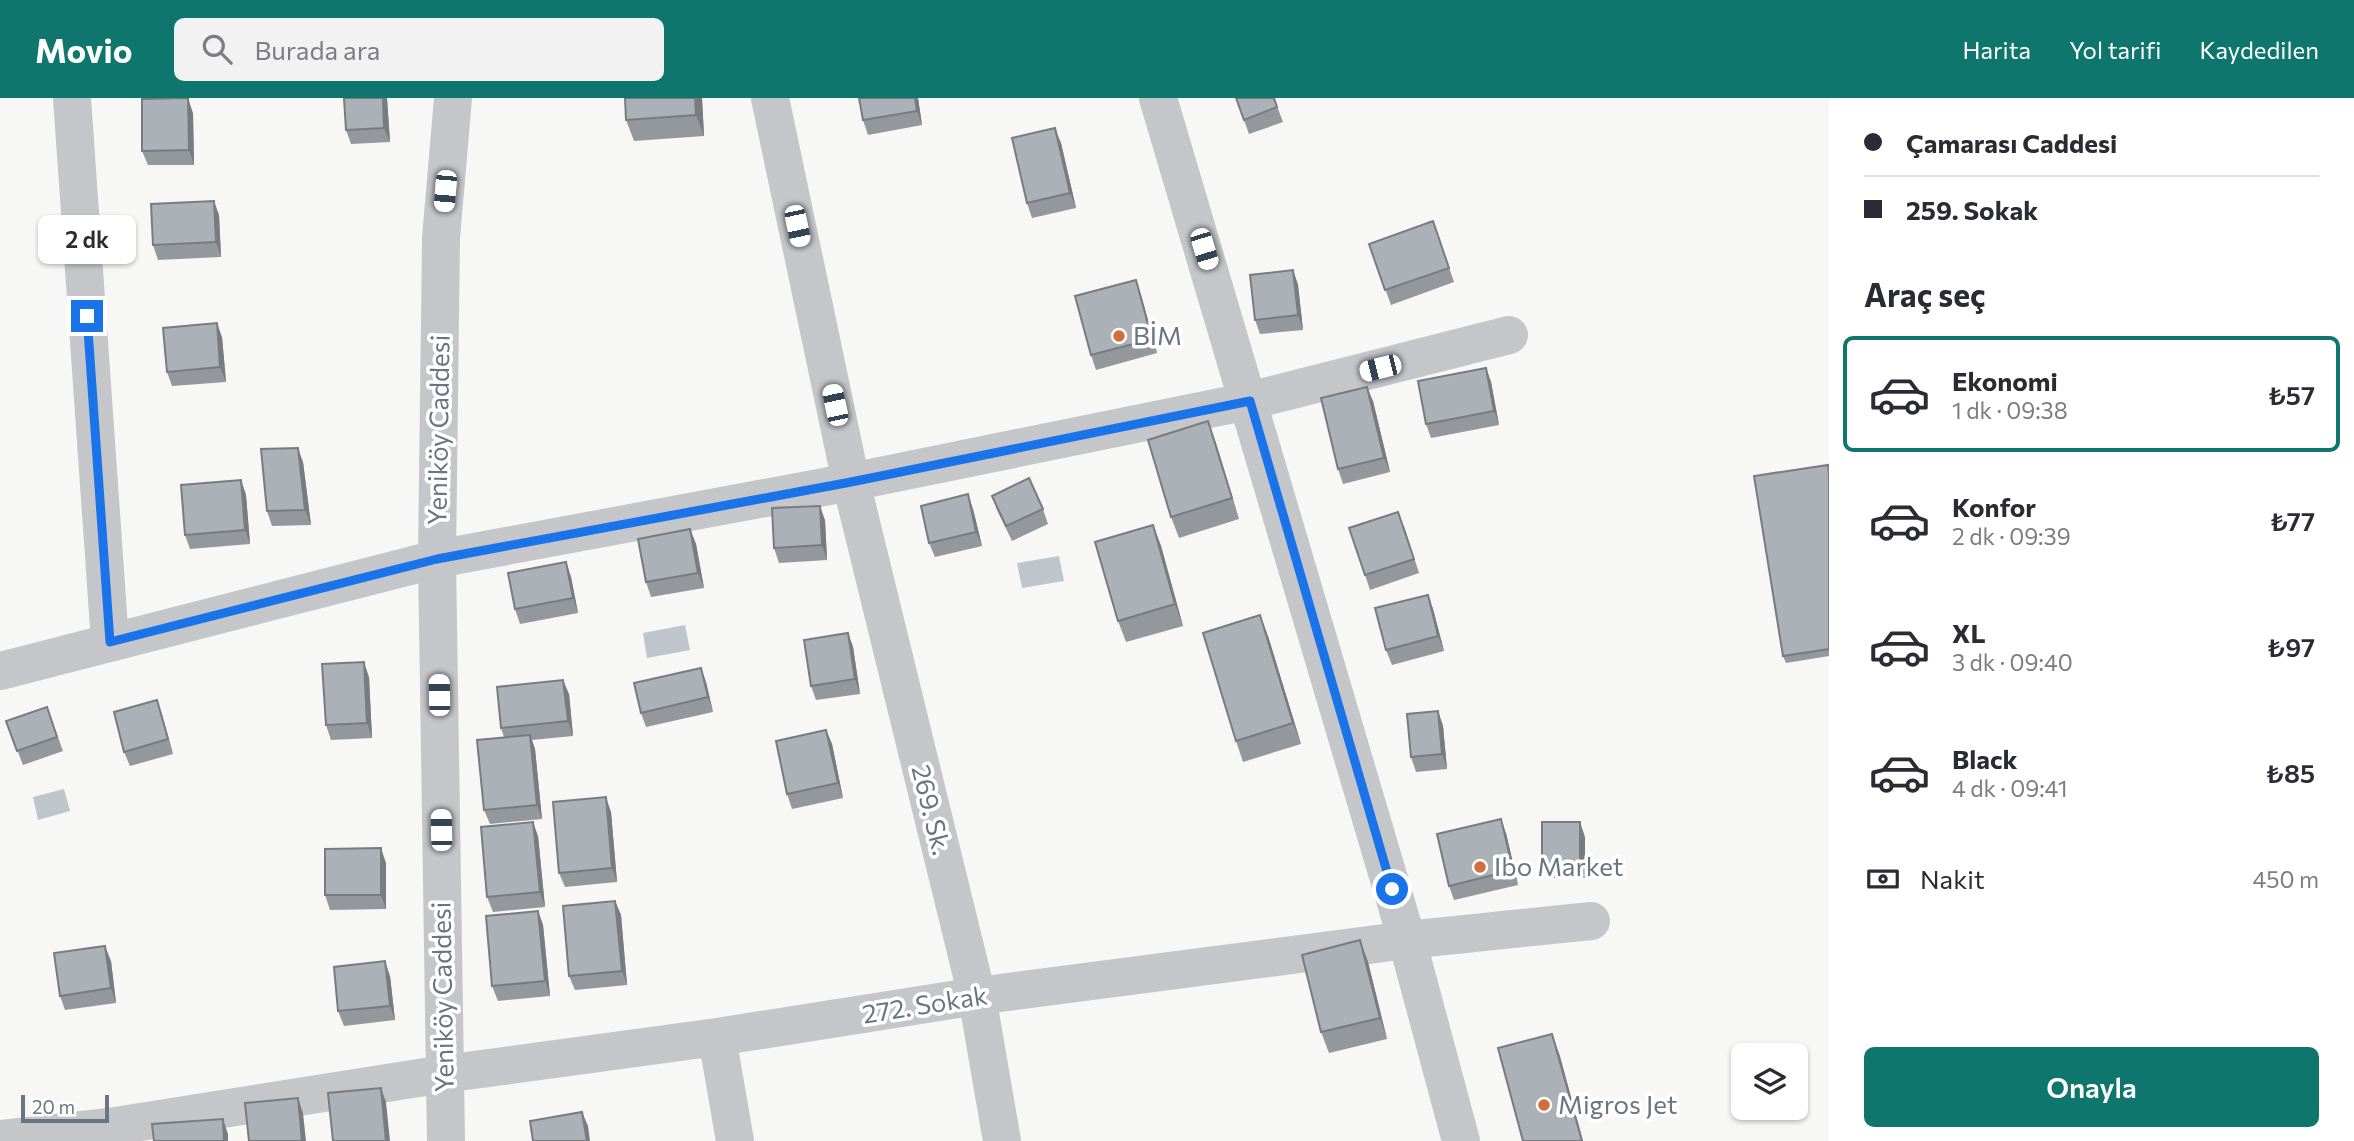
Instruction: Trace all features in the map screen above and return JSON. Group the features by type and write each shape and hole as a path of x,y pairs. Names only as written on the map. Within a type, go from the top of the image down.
{"street":[{"path":"72,98 110,642"},
{"name":"Yeniköy Caddesi","path":"446,1141 437,559 441,238 453,98"},
{"name":"269. Sk.","path":"770,98 851,482 977,996 1002,1141"},
{"path":"1158,98 1408,940 1461,1141"},
{"path":"0,671 437,559 851,482 1250,401 1509,335"},
{"name":"272. Sokak","path":"0,1139 109,1134 444,1074 717,1037 977,996 1408,940 1591,921"},
{"path":"717,1037 735,1141"}],"shaded area":[{"path":"1059,556 1064,581 1022,588 1017,563"},
{"path":"685,625 690,650 647,658 643,633"},
{"path":"64,789 70,811 38,820 33,797"}],"building":[{"path":"188,98 189,150 142,151 142,99"},
{"path":"344,98 383,98 384,128 346,130"},
{"path":"625,98 695,98 696,115 626,120"},
{"path":"859,98 915,98 917,111 863,120"},
{"path":"1236,98 1274,98 1277,107 1244,120"},
{"path":"1055,128 1070,193 1027,203 1012,138"},
{"path":"214,201 216,242 153,245 151,204"},
{"path":"1433,221 1449,268 1385,290 1369,244"},
{"path":"1293,270 1298,315 1255,320 1250,275"},
{"path":"1136,280 1152,339 1091,355 1075,296"},
{"path":"217,323 220,367 167,372 163,328"},
{"path":"1486,368 1494,411 1426,424 1418,381"},
{"path":"1367,387 1384,458 1338,469 1321,398"},
{"path":"1208,421 1232,498 1171,517 1148,440"},
{"path":"298,448 305,510 267,511 261,449"},
{"path":"1828,465 1829,649 1783,656 1754,476"},
{"path":"1029,478 1043,509 1006,526 992,496"},
{"path":"241,480 245,530 185,535 181,485"},
{"path":"968,494 976,532 929,543 921,506"},
{"path":"820,506 822,545 774,548 772,508"},
{"path":"1398,512 1414,559 1365,575 1349,528"},
{"path":"1153,525 1175,604 1118,621 1095,542"},
{"path":"690,529 698,573 646,582 638,539"},
{"path":"566,562 573,598 515,609 508,573"},
{"path":"1428,595 1438,636 1386,650 1375,608"},
{"path":"1260,615 1293,723 1236,741 1203,633"},
{"path":"848,633 855,679 811,686 804,640"},
{"path":"364,662 367,723 326,725 322,664"},
{"path":"701,668 708,697 641,713 634,683"},
{"path":"563,680 568,721 501,728 497,687"},
{"path":"157,700 168,739 124,752 114,712"},
{"path":"47,707 57,737 17,751 6,721"},
{"path":"1438,711 1442,754 1411,757 1407,714"},
{"path":"826,730 838,783 787,794 776,741"},
{"path":"530,735 537,805 484,810 477,740"},
{"path":"606,797 612,868 559,873 553,802"},
{"name":"Ibo Market","path":"1501,819 1513,870 1449,886 1437,834"},
{"path":"533,822 540,892 487,897 481,827"},
{"path":"1542,822 1580,822 1580,864 1542,863"},
{"path":"381,848 381,895 325,895 325,849"},
{"path":"615,901 622,971 569,976 563,906"},
{"path":"538,911 545,981 492,986 486,916"},
{"path":"1360,940 1380,1018 1321,1032 1302,955"},
{"path":"105,946 111,988 60,996 54,953"},
{"path":"385,961 390,1006 338,1011 334,967"},
{"name":"Migros Jet","path":"1552,1034 1582,1141 1523,1141 1498,1048"},
{"path":"381,1088 386,1141 333,1141 328,1093"},
{"path":"298,1098 302,1141 249,1141 245,1103"},
{"path":"582,1112 587,1141 533,1141 530,1121"},
{"path":"223,1119 224,1141 154,1141 152,1124"}],"place":[{"name":"BİM","path":"1119,336"},
{"name":"Ibo Market","path":"1480,867"},
{"name":"Migros Jet","path":"1544,1105"}],"route":[{"path":"87,316 110,642 437,559 851,482 1250,401 1392,889"}]}
